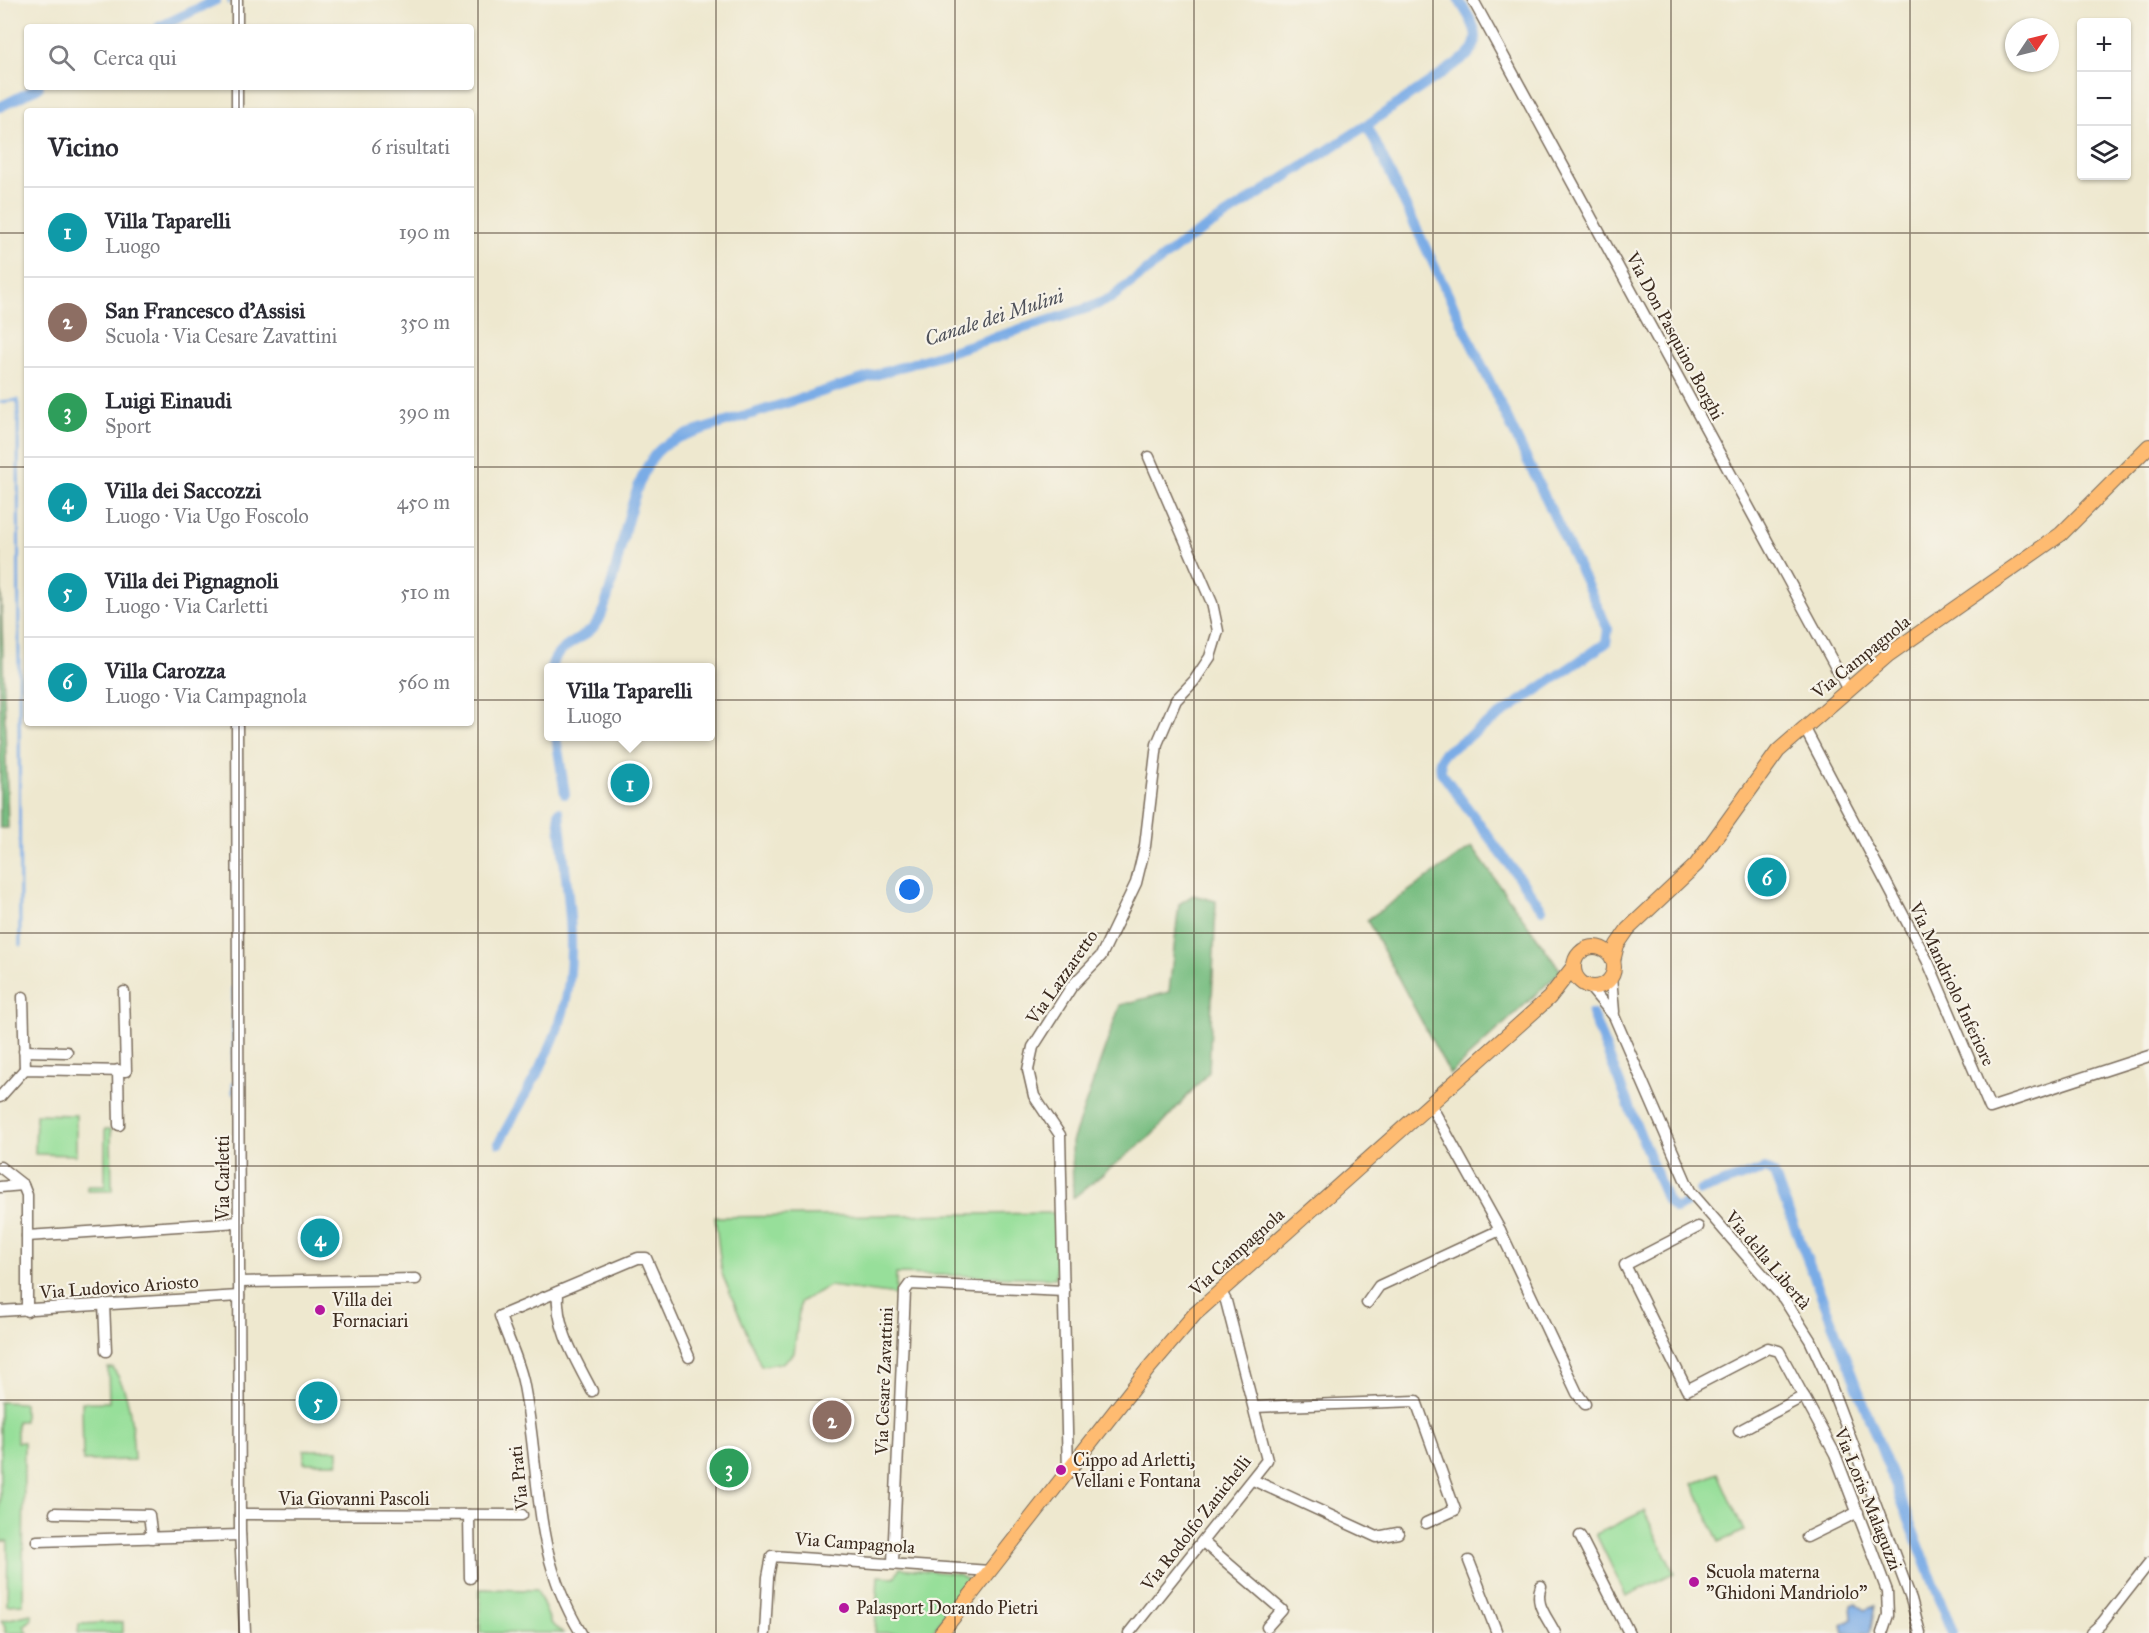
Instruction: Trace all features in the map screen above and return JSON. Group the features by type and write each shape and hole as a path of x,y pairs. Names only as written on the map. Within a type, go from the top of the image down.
{"main road":[{"name":"Via Campagnola","path":"1549,998 1587,985 1601,985 1611,977 1617,945 1628,929 1695,865 1767,764 1804,727 1847,688 1910,638 2061,534 2149,446"},
{"name":"Via Campagnola","path":"941,1633 1178,1333 1220,1290 1549,998 1584,950 1596,948 1628,929"},
{"path":"1596,948 1606,952 1613,961"},
{"path":"1574,966 1577,977 1587,985"}],"street":[{"name":"Via Don Pasquino Borghi","path":"1473,0 1847,688"},
{"path":"237,1 237,24"},
{"path":"237,90 237,108"},
{"name":"Via Lazzaretto","path":"1068,1472 1060,1135 1034,1096 1028,1070 1033,1047 1072,986 1101,956 1136,883 1145,846 1157,744 1176,700 1194,681 1210,657 1218,630 1212,603 1149,457"},
{"name":"Via Carletti","path":"237,726 240,1535 245,1633"},
{"name":"Via Mandriolo Inferiore","path":"1804,727 1928,962 1990,1108 2149,1056"},
{"name":"Via della Libertà","path":"1611,977 1614,1016"},
{"name":"Via della Libertà","path":"1587,985 1614,1016 1690,1191 1784,1299 1810,1340 1829,1381 1907,1588 1920,1633"},
{"path":"25,1069 126,1071 124,992"},
{"path":"0,1097 25,1069 23,997"},
{"path":"24,1051 67,1052"},
{"path":"118,1070 118,1125"},
{"path":"1430,1104 1500,1230 1577,1393 1585,1404"},
{"path":"0,1167 23,1185 27,1195 27,1311"},
{"path":"0,1187 23,1185"},
{"path":"27,1236 239,1222"},
{"name":"Via Loris Malaguzzi","path":"1698,1227 1625,1265 1688,1390 1768,1348 1779,1351 1834,1454 1887,1591 1888,1615 1882,1633"},
{"path":"1367,1303 1379,1286 1500,1230"},
{"path":"592,1391 569,1347 559,1318 558,1292 638,1258 646,1258 689,1358"},
{"path":"240,1282 416,1279"},
{"name":"Via Cesare Zavattini","path":"893,1562 905,1290 910,1284 1064,1291"},
{"name":"Via Rodolfo Zanichelli","path":"1129,1633 1267,1460 1226,1301 1220,1290"},
{"name":"Via Prati","path":"558,1292 500,1316 523,1379 544,1547 562,1601 581,1633"},
{"name":"Via Ludovico Ariosto","path":"0,1311 239,1296"},
{"path":"104,1304 106,1351"},
{"path":"1739,1431 1804,1396"},
{"path":"1255,1407 1416,1401 1455,1510 1426,1523"},
{"path":"1253,1480 1377,1537 1398,1533"},
{"path":"1807,1537 1858,1512"},
{"path":"55,1514 150,1515 152,1538"},
{"name":"Via Giovanni Pascoli","path":"240,1514 522,1515"},
{"path":"469,1515 470,1578"},
{"path":"37,1541 240,1535"},
{"path":"1580,1536 1629,1633"},
{"path":"1203,1542 1282,1610 1267,1627"},
{"name":"Via Campagnola","path":"765,1633 768,1577 772,1556 893,1562 971,1571 986,1576"},
{"path":"1469,1560 1497,1633"},
{"path":"2091,1633 2102,1623 2149,1563"},
{"path":"1541,1586 1537,1596 1539,1606 1555,1633"}],"green space":[{"path":"0,554 8,828 0,828"},
{"path":"1472,847 1561,971 1450,1074 1367,920"},
{"path":"1193,895 1216,901 1209,1072 1152,1135 1073,1198 1072,1142 1120,1005 1169,992 1179,904"},
{"path":"36,1114 76,1115 76,1155 35,1154"},
{"path":"105,1129 111,1129 112,1191 87,1191 87,1186 105,1186"},
{"path":"1057,1213 1056,1278 896,1274 896,1295 829,1286 800,1302 794,1353 782,1363 761,1366 722,1274 715,1217"},
{"path":"108,1368 113,1368 124,1389 131,1424 134,1460 83,1461 82,1402 109,1402"},
{"path":"0,1402 24,1403 24,1421 17,1421 17,1442 24,1442 23,1604 7,1605 8,1541 0,1541"},
{"path":"304,1450 338,1450 338,1463 304,1463"},
{"path":"1718,1473 1744,1531 1719,1542 1693,1484"},
{"path":"1644,1511 1674,1573 1626,1596 1596,1534"},
{"path":"900,1568 959,1574 971,1581 931,1633 875,1633 878,1576 895,1577"},
{"path":"480,1589 537,1590 551,1623 563,1633 480,1633"},
{"path":"31,1614 32,1619 24,1626 28,1633 5,1633 5,1626 1,1621"},
{"path":"123,1622 123,1633 78,1633 79,1624"}],"water":[{"path":"1856,1602 1865,1610 1875,1606 1870,1633 1844,1633 1842,1625 1852,1619 1851,1604"}],"waterway":[{"path":"165,24 216,0"},
{"name":"Canale dei Mulini","path":"553,663 560,652 597,624 608,598 636,492 653,457 665,445 691,433 1091,307 1111,298 1184,242 1367,125 1467,56 1473,49 1476,35 1459,0"},
{"path":"0,107 33,90"},
{"path":"1367,125 1608,629 1606,643 1443,754 1440,761 1441,772 1542,909"},
{"path":"0,402 18,400 20,945"},
{"name":"Canale dei Mulini","path":"557,741 565,794"},
{"name":"Canale dei Mulini","path":"499,1143 551,1045 563,1012 568,987 571,962 570,912 559,812"},
{"path":"233,987 233,1068"},
{"path":"1592,1014 1667,1201 1675,1209 1686,1204"},
{"path":"233,1082 233,1093"},
{"path":"1700,1191 1765,1169 1774,1174 1953,1633"}],"place":[{"name":"Villa Taparelli","path":"630,783"},
{"name":"Villa Carozza","path":"1767,877"},
{"name":"Villa dei Saccozzi","path":"320,1238"},
{"name":"Villa dei Fornaciari","path":"320,1310"},
{"name":"Villa dei Pignagnoli","path":"318,1401"},
{"name":"San Francesco d'Assisi","path":"832,1420"},
{"name":"Luigi Einaudi","path":"729,1468"},
{"name":"Cippo ad Arletti, Vellani e Fontana","path":"1061,1470"},
{"name":"Scuola materna \"Ghidoni Mandriolo\"","path":"1694,1582"},
{"name":"Palasport Dorando Pietri","path":"844,1608"}]}
